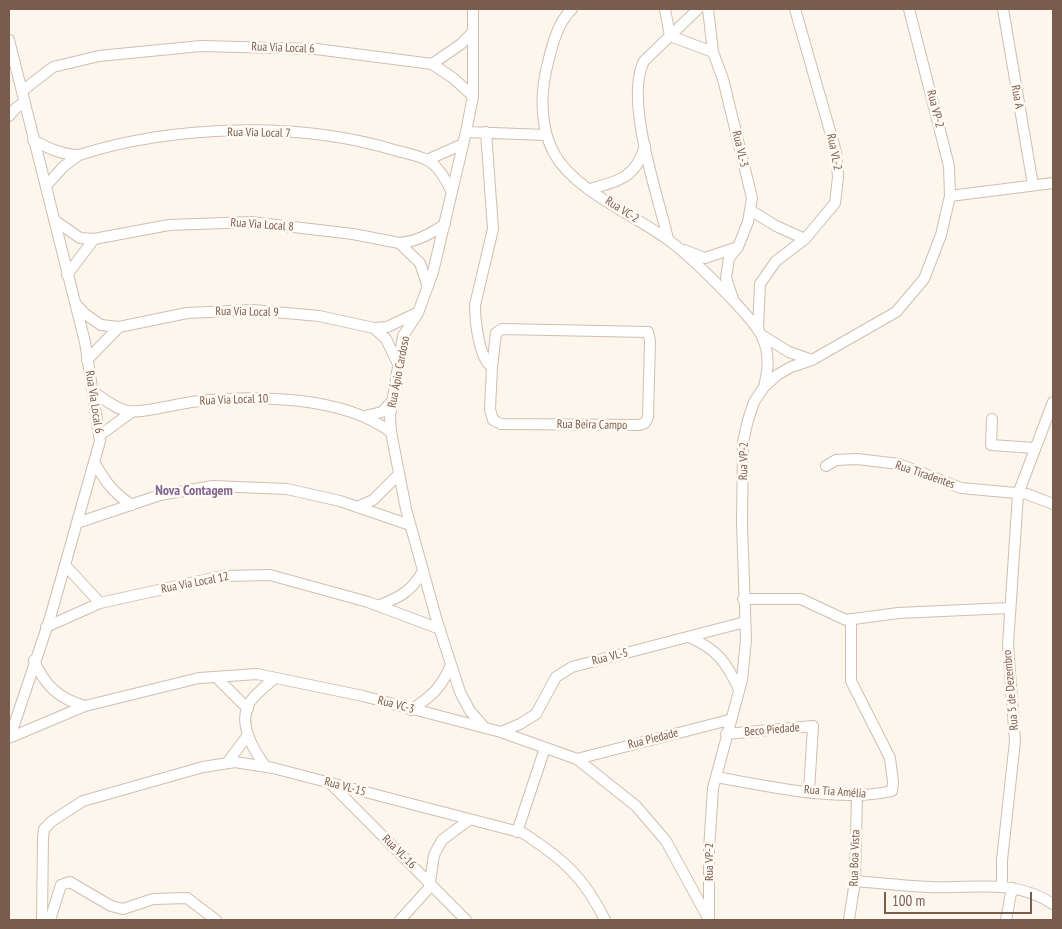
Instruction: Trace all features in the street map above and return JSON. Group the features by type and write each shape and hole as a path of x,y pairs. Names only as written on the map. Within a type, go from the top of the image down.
{"street":[{"name":"Rua Ápio Cardoso","path":"473,9 473,96 466,132 428,288 418,313 403,336 390,416 391,432 410,526 440,629 460,692 470,711 485,728"},
{"name":"Rua VC-2","path":"572,9 567,13 554,41 545,76 542,101 546,135 556,156 590,190 668,239 735,302 760,333 768,352 768,368 764,387"},
{"path":"664,9 670,36"},
{"path":"668,239 640,126 639,72 644,61 698,9"},
{"name":"Rua VL-3","path":"708,9 713,52 723,79 752,198 748,222 738,247 729,258 726,278 735,302"},
{"name":"Rua VL-2","path":"760,333 760,284 776,261 805,239 835,203 838,177 836,152 796,9"},
{"name":"Rua VP-2","path":"709,920 709,850 716,777 729,720 739,689 746,640 743,599 743,442 754,402 764,387 791,367 812,360 896,312 924,279 941,235 950,196 949,166 909,9"},
{"name":"Rua A","path":"1003,9 1033,185"},
{"path":"432,64 461,44 473,32"},
{"path":"670,36 713,52"},
{"name":"Rua Via Local 6","path":"9,40 12,71 25,102 87,360 99,436 94,462 65,564 9,737"},
{"name":"Rua Via Local 6","path":"22,91 53,67 99,56 201,46 316,49 432,64 453,78 473,96"},
{"path":"9,116 25,102"},
{"name":"Rua Via Local 7","path":"33,140 52,150 79,155 172,134 280,131 368,142 427,160 442,174 452,192"},
{"path":"466,132 546,135"},
{"path":"486,132 493,229 475,305 475,315 483,359 492,367"},
{"path":"427,160 463,144"},
{"path":"590,190 615,183 632,171 640,163 645,145"},
{"name":"Rua Via Local 7","path":"46,186 63,167 79,155"},
{"path":"950,196 1053,183"},
{"path":"750,210 776,226 805,239"},
{"name":"Rua Via Local 8","path":"54,220 80,238 94,239 170,225 251,222 353,234 399,243 410,242 433,233 445,224"},
{"path":"67,276 94,239"},
{"path":"399,243 420,264 428,288"},
{"path":"678,248 705,258 738,247"},
{"name":"Rua Via Local 9","path":"73,301 85,314 101,325 119,326 188,313 253,310 319,316 374,328 387,328 418,313"},
{"path":"87,360 119,326"},
{"path":"374,328 386,339 399,366"},
{"name":"Rua Beira Campo","path":"502,329 648,332 650,341 648,417 645,423 639,425 501,424 493,420 490,409 492,367 496,333 502,329"},
{"path":"760,333 789,352 812,360"},
{"name":"Rua Via Local 10","path":"92,391 110,403 133,411"},
{"name":"Rua Via Local 10","path":"99,436 133,411 199,401 264,398 330,407 364,416 374,420 391,432"},
{"path":"364,416 382,412 394,399"},
{"name":"Rua 5 de Dezembro","path":"1006,920 1007,887 1002,860 1016,741 1008,645 1009,608 1018,494 1053,402"},
{"path":"992,419 991,445 1034,448"},
{"name":"Rua Tiradentes","path":"826,466 836,460 857,459 899,464 960,488 1027,494 1053,504"},
{"path":"94,462 108,487 116,495 132,505"},
{"path":"357,507 373,500 399,474"},
{"path":"77,523 160,496 214,486 287,489 357,507 410,526"},
{"path":"65,564 100,603"},
{"path":"378,606 400,597 414,586 423,572"},
{"name":"Rua Via Local 12","path":"46,627 100,603 222,576 270,575 378,606 440,629"},
{"path":"743,599 801,599 846,620 898,613 1009,608"},
{"name":"Rua Tia Amélia","path":"716,777 766,786 857,796 892,791 893,782 890,758 851,681 851,619"},
{"name":"Rua VL-5","path":"501,732 520,724 536,714 556,677 572,667 745,622"},
{"path":"689,637 716,651 729,668 739,689"},
{"path":"34,660 39,674 58,695 85,706"},
{"path":"411,710 432,696 444,681 451,665"},
{"name":"Rua VC-3","path":"9,737 85,706 199,678 256,674 363,696 501,732 577,759 636,806 666,841 709,920"},
{"path":"216,677 248,709"},
{"path":"265,766 255,753 248,735 246,715 250,702 276,678"},
{"name":"Rua Piedade","path":"577,759 729,720"},
{"name":"Beco Piedade","path":"726,734 813,726 809,791"},
{"path":"227,764 248,735"},
{"path":"516,832 545,748"},
{"name":"Rua VL-15","path":"42,920 43,837 44,829 52,821 83,802 202,768 234,762 265,766 516,832 552,852 568,865 592,894 605,920"},
{"name":"Rua VL-16","path":"331,784 466,920"},
{"name":"Rua Boa Vista","path":"849,920 855,881 857,796"},
{"path":"400,920 415,905 430,884 434,854 442,840 470,820"},
{"path":"855,881 930,887 1007,887 1037,893 1053,904"},
{"path":"50,920 61,885 70,882 110,906 123,909 153,899 187,898 216,920"}],"district":[{"name":"Nova Contagem","path":"194,491"}]}
